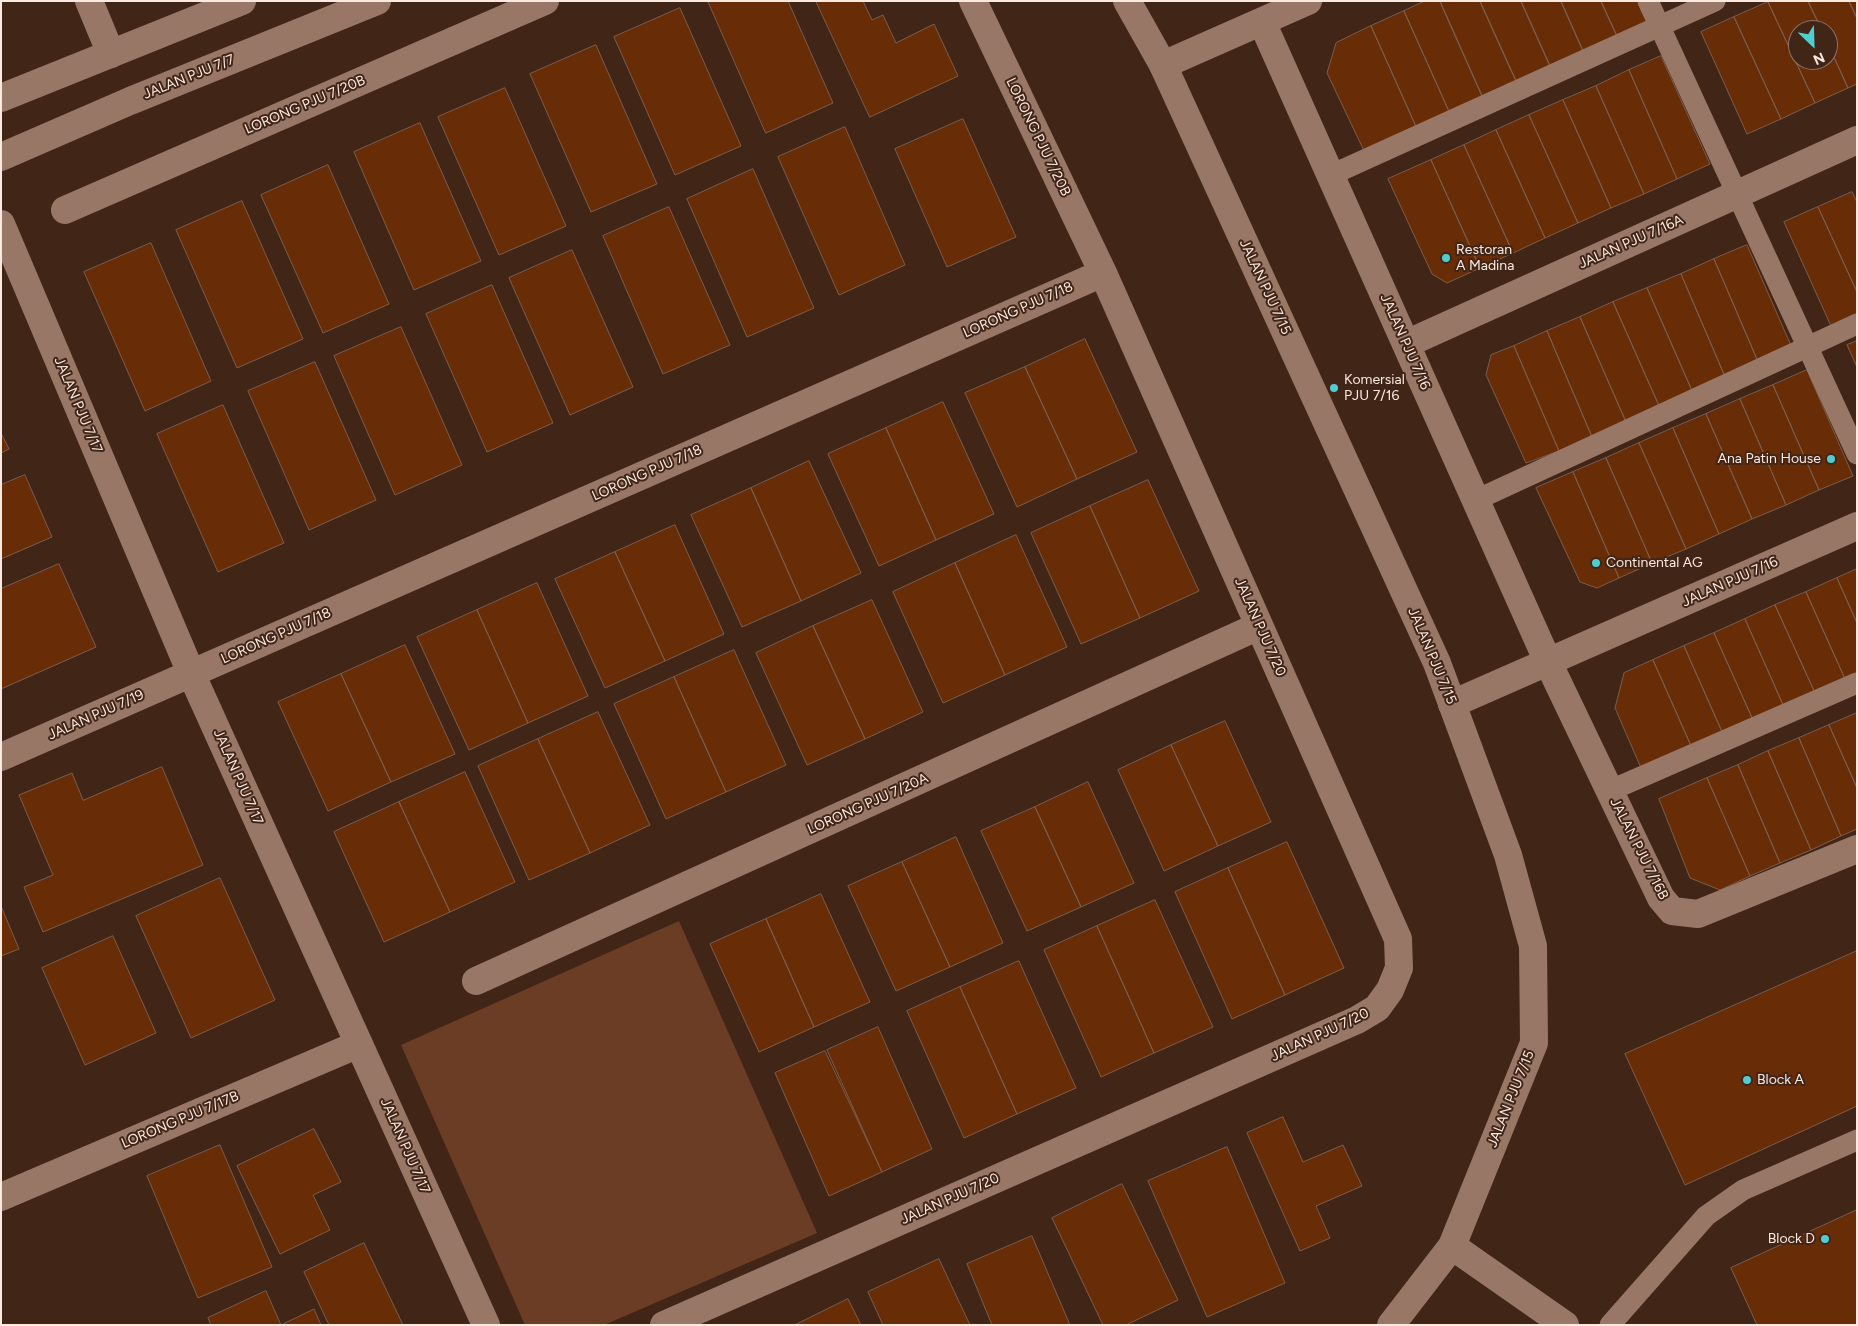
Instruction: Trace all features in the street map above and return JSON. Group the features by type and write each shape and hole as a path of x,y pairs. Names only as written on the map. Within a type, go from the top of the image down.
{"street":[{"path":"89,1 111,54"},
{"path":"1,98 242,1"},
{"name":"JALAN PJU 7/7","path":"1,157 130,101 377,1"},
{"name":"LORONG PJU 7/20B","path":"65,210 545,1"},
{"name":"LORONG PJU 7/20B","path":"973,1 1103,273"},
{"name":"JALAN PJU 7/15","path":"1127,1 1163,65 1433,653 1508,855 1533,946 1534,1043 1452,1246 1391,1325"},
{"path":"1163,65 1308,1"},
{"name":"JALAN PJU 7/16","path":"1262,22 1548,662"},
{"name":"JALAN PJU 7/16A","path":"1406,344 1857,140"},
{"name":"JALAN PJU 7/17","path":"1,224 191,673 486,1325"},
{"name":"JALAN PJU 7/20","path":"664,1325 1357,1020 1377,1008 1390,990 1399,968 1398,939 1103,273"},
{"name":"LORONG PJU 7/18","path":"191,673 1103,273"},
{"name":"JALAN PJU 7/16","path":"1452,704 1857,526"},
{"name":"LORONG PJU 7/20A","path":"476,981 1259,626"},
{"name":"JALAN PJU 7/16B","path":"1548,662 1661,898 1672,910 1698,914 1857,849"},
{"name":"JALAN PJU 7/19","path":"1,757 191,673"},
{"name":"LORONG PJU 7/17B","path":"1,1197 359,1044"},
{"path":"1452,1246 1565,1325"}],"lane":[{"path":"1648,1 1857,454"},
{"path":"1330,175 1715,1"},
{"path":"1476,500 1857,324"},
{"path":"1609,791 1857,683"},
{"path":"1610,1325 1706,1216 1743,1190 1857,1140"}],"shaded area":[{"path":"679,921 817,1233 604,1325 525,1325 401,1045"}],"building":[{"path":"708,1 788,1 833,103 766,133"},
{"path":"816,1 863,1 872,20 883,15 896,43 934,24 958,76 870,117"},
{"path":"1425,1 1440,1 1484,100 1451,116 1404,11"},
{"path":"1440,1 1480,1 1518,85 1484,100"},
{"path":"1480,1 1521,1 1552,70 1518,85"},
{"path":"1521,1 1561,1 1585,55 1552,70"},
{"path":"1561,1 1601,1 1619,40 1585,55"},
{"path":"1601,1 1641,1 1652,25 1619,40"},
{"path":"1808,1 1849,1 1857,18 1857,84 1848,88 1838,66 1838,20 1817,20"},
{"path":"1808,1 1817,20 1788,20 1788,45 1768,2"},
{"path":"1849,1 1857,1 1857,18"},
{"path":"1768,2 1788,45 1788,70 1800,70 1815,103 1781,119 1734,17"},
{"path":"680,8 741,146 675,175 614,37"},
{"path":"1404,11 1451,116 1418,131 1371,26"},
{"path":"1734,17 1781,119 1747,134 1701,32"},
{"path":"1371,26 1418,131 1366,155 1327,73 1336,43"},
{"path":"596,45 657,184 591,212 530,74"},
{"path":"1661,56 1710,164 1677,179 1629,70"},
{"path":"1838,66 1848,88 1815,103 1800,70 1838,70"},
{"path":"1629,70 1677,179 1644,194 1596,86"},
{"path":"1596,86 1644,194 1611,208 1563,100"},
{"path":"505,88 566,226 499,255 438,117"},
{"path":"1563,100 1611,208 1578,223 1529,115"},
{"path":"1529,115 1578,223 1545,238 1496,130"},
{"path":"963,119 1016,237 947,267 895,149"},
{"path":"420,123 481,261 414,290 354,152"},
{"path":"845,127 905,265 839,295 778,157"},
{"path":"1496,130 1545,238 1513,253 1464,145"},
{"path":"1464,145 1513,253 1480,268 1431,160"},
{"path":"1431,160 1480,268 1447,283 1432,274 1388,179"},
{"path":"328,165 389,304 323,333 261,195"},
{"path":"753,169 814,308 747,337 687,199"},
{"path":"1852,192 1857,202 1857,292 1818,207"},
{"path":"242,201 303,339 237,368 176,230"},
{"path":"669,207 730,345 663,374 603,236"},
{"path":"1818,207 1857,292 1857,314 1831,326 1784,222"},
{"path":"151,243 211,381 145,411 84,272"},
{"path":"1747,245 1793,350 1759,364 1714,259"},
{"path":"572,250 633,387 570,415 509,278"},
{"path":"1714,259 1759,364 1726,379 1681,274"},
{"path":"1681,274 1726,379 1693,393 1647,288"},
{"path":"492,285 553,423 487,452 426,314"},
{"path":"1647,288 1693,393 1660,408 1613,302"},
{"path":"1613,302 1660,408 1626,422 1580,317"},
{"path":"1580,317 1626,422 1592,437 1547,331"},
{"path":"401,327 462,465 395,495 334,356"},
{"path":"1547,331 1592,437 1559,451 1514,346"},
{"path":"1085,339 1137,452 1077,479 1025,367"},
{"path":"1857,341 1857,367 1847,345"},
{"path":"1514,346 1559,451 1526,463 1486,375 1491,355"},
{"path":"315,362 376,500 309,530 248,391"},
{"path":"1025,367 1077,479 1017,507 965,393"},
{"path":"1807,370 1853,476 1819,490 1773,385"},
{"path":"1773,385 1819,490 1786,505 1740,399"},
{"path":"1740,399 1786,505 1752,519 1706,414"},
{"path":"943,402 994,514 936,540 886,428"},
{"path":"223,405 284,543 218,572 157,434"},
{"path":"1706,414 1752,519 1719,534 1673,428"},
{"path":"886,428 936,540 879,566 828,454"},
{"path":"1673,428 1719,534 1686,549 1639,443"},
{"path":"1,433 9,449 1,453"},
{"path":"1639,443 1686,549 1652,563 1606,458"},
{"path":"1606,458 1652,563 1619,578 1573,472"},
{"path":"809,461 861,573 801,601 751,488"},
{"path":"1573,472 1619,578 1597,588 1580,582 1536,488"},
{"path":"25,475 52,537 1,559 1,485"},
{"path":"1148,480 1199,591 1140,618 1090,506"},
{"path":"751,488 801,601 742,627 691,515"},
{"path":"1090,506 1140,618 1081,644 1031,533"},
{"path":"675,525 724,634 665,661 615,552"},
{"path":"1016,535 1067,647 1005,675 955,563"},
{"path":"615,552 665,661 605,688 555,579"},
{"path":"955,563 1005,675 943,703 893,592"},
{"path":"59,564 96,647 1,689 1,589"},
{"path":"1857,569 1857,623 1837,578"},
{"path":"1837,578 1857,623 1857,674 1845,679 1806,592"},
{"path":"537,583 588,696 528,723 477,610"},
{"path":"1806,592 1845,679 1815,693 1775,605"},
{"path":"872,600 923,712 865,739 813,626"},
{"path":"1775,605 1815,693 1784,707 1745,619"},
{"path":"477,610 528,723 469,750 417,637"},
{"path":"1745,619 1784,707 1753,720 1714,633"},
{"path":"813,626 865,739 807,765 756,653"},
{"path":"1714,633 1753,720 1723,734 1684,646"},
{"path":"405,645 455,754 391,782 341,674"},
{"path":"1684,646 1723,734 1692,748 1653,660"},
{"path":"734,650 786,765 726,792 674,677"},
{"path":"1653,660 1692,748 1641,768 1615,708 1624,673"},
{"path":"341,674 391,782 328,811 278,702"},
{"path":"674,677 726,792 666,819 614,704"},
{"path":"598,712 650,825 590,853 538,739"},
{"path":"1857,713 1857,788 1829,725"},
{"path":"1225,721 1271,822 1218,846 1171,745"},
{"path":"1829,725 1857,788 1857,829 1841,836 1799,738"},
{"path":"1799,738 1841,836 1811,850 1768,751"},
{"path":"538,739 590,853 529,880 478,766"},
{"path":"1171,745 1218,846 1164,871 1118,770"},
{"path":"1768,751 1811,850 1780,863 1738,765"},
{"path":"1738,765 1780,863 1750,876 1707,778"},
{"path":"162,767 203,865 43,932 24,887 53,875 19,795 72,773 83,800"},
{"path":"465,772 515,882 450,912 399,802"},
{"path":"1707,778 1750,876 1720,890 1690,878 1659,799"},
{"path":"1088,782 1134,883 1081,907 1035,807"},
{"path":"399,802 450,912 384,942 334,832"},
{"path":"1035,807 1081,907 1027,931 981,831"},
{"path":"956,837 1003,943 950,967 902,862"},
{"path":"1287,842 1344,968 1285,995 1228,868"},
{"path":"902,862 950,967 896,991 848,886"},
{"path":"1228,868 1285,995 1232,1019 1175,892"},
{"path":"220,878 275,1000 191,1038 136,916"},
{"path":"821,894 870,1002 814,1027 766,919"},
{"path":"1155,900 1213,1027 1154,1053 1097,926"},
{"path":"1,906 19,949 1,956"},
{"path":"766,919 814,1027 759,1052 710,944"},
{"path":"1097,926 1154,1053 1101,1077 1044,950"},
{"path":"113,936 156,1033 85,1065 42,968"},
{"name":"Block A","path":"1857,951 1857,1106 1685,1185 1625,1054"},
{"path":"1019,961 1076,1088 1017,1114 960,987"},
{"path":"960,987 1017,1114 964,1138 907,1011"},
{"path":"878,1027 932,1149 882,1172 827,1050"},
{"path":"825,1051 882,1172 829,1196 775,1073"},
{"path":"1283,1117 1303,1162 1343,1145 1362,1186 1316,1206 1330,1238 1300,1251 1247,1133"},
{"path":"314,1129 341,1182 313,1195 330,1230 280,1254 237,1166"},
{"path":"220,1145 272,1267 198,1298 147,1176"},
{"path":"1227,1147 1285,1283 1207,1317 1148,1181"},
{"path":"1122,1184 1178,1300 1126,1325 1103,1325 1052,1218"},
{"name":"Block D","path":"1857,1210 1857,1325 1757,1325 1731,1268"},
{"path":"1032,1236 1070,1325 992,1325 967,1264"},
{"path":"364,1243 403,1325 329,1325 304,1272"},
{"path":"939,1259 970,1325 883,1325 868,1292"},
{"path":"266,1291 281,1325 211,1325 208,1318"},
{"path":"848,1299 861,1325 795,1325"},
{"path":"314,1309 321,1325 281,1325"}],"place":[{"name":"Restoran A Madina","path":"1446,258"},
{"name":"Komersial PJU 7/16","path":"1334,388"},
{"name":"Ana Patin House","path":"1831,459"},
{"name":"Continental AG","path":"1596,563"},
{"name":"Block A","path":"1747,1080"},
{"name":"Block D","path":"1825,1239"}]}
